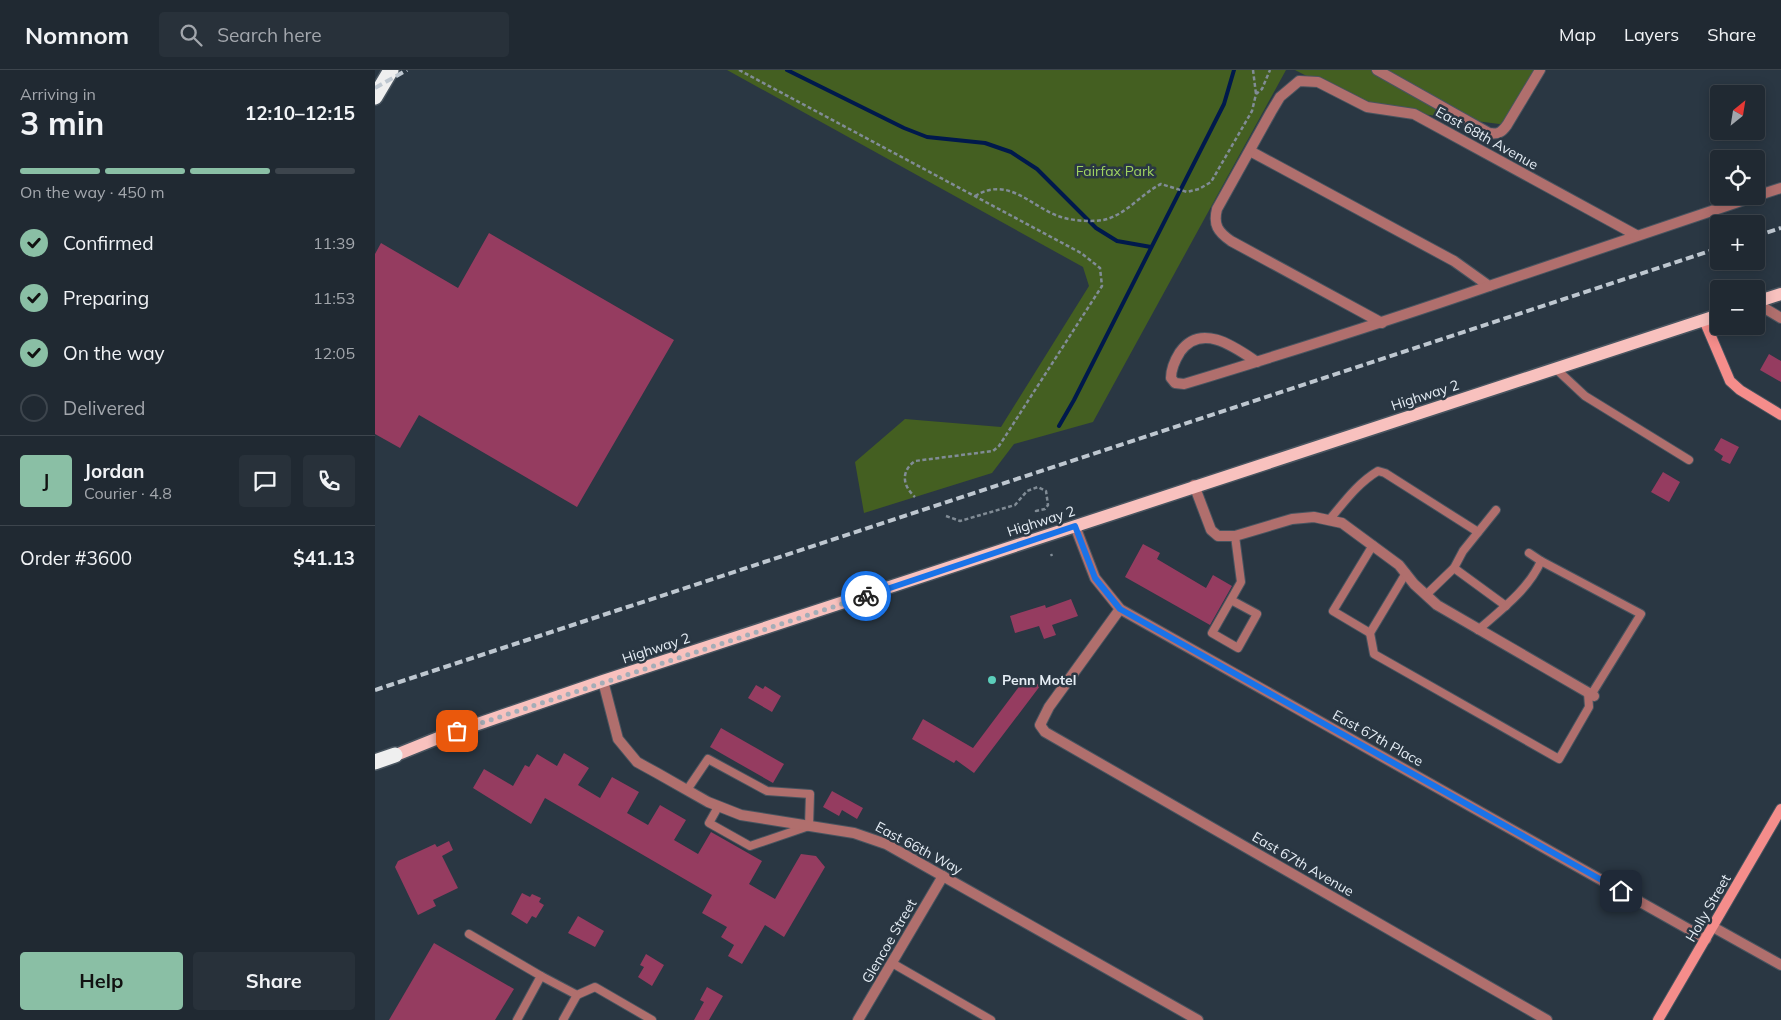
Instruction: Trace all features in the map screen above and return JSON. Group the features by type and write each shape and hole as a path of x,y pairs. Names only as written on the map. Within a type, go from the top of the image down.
{"highway":[{"path":"375,97 391,70"},
{"path":"375,763 395,755"}],"main road":[{"path":"1765,300 1781,294"},
{"name":"Highway 2","path":"375,769 395,755 603,681 1710,318"}],"street":[{"path":"1377,70 1489,133 1496,134 1502,132 1507,125 1540,70"},
{"name":"East 68th Avenue","path":"1250,151 1280,97 1290,86 1299,81 1319,82 1367,107 1414,114 1636,235"},
{"path":"1382,324 1231,241 1219,231 1215,224 1217,209 1250,151 1454,261 1489,286"},
{"path":"1765,193 1781,188"},
{"path":"1257,362 1223,341 1203,338 1193,340 1184,347 1171,370 1171,378 1175,383 1184,384 1257,362 1382,324 1636,235 1728,205"},
{"path":"1765,308 1781,318"},
{"path":"1703,320 1730,381 1740,390 1781,415"},
{"path":"1194,486 1211,530 1218,536 1235,536 1292,519 1314,517 1342,523 1399,564 1406,574 1437,605 1591,694"},
{"name":"East 67th Place","path":"1075,526 1095,578 1120,609 1706,938"},
{"name":"East 67th Avenue","path":"1120,609 1049,707 1040,725 1045,732 1547,1020"},
{"name":"East 66th Way","path":"603,681 619,739 626,751 637,762 718,807 747,817 865,835 943,876 1198,1020"},
{"name":"Holly Street","path":"1659,1020 1781,809"},
{"name":"Glencoe Street","path":"858,1020 943,876"},
{"path":"1713,927 1781,965"}],"lane":[{"path":"1555,368 1585,396 1689,460"},
{"path":"1330,519 1352,492 1378,471 1385,473 1479,532"},
{"path":"1426,595 1454,568 1463,551 1496,510"},
{"path":"1231,600 1257,614 1238,648 1212,633 1241,582 1235,536"},
{"path":"1370,633 1333,611 1373,545"},
{"path":"1406,574 1370,633 1374,654 1559,759 1589,707 1591,694 1641,614 1529,553"},
{"path":"1478,630 1506,606 1537,572 1541,561"},
{"path":"1454,568 1506,606"},
{"path":"687,790 708,759 767,790 810,794 809,826 750,846 709,823 718,807"},
{"path":"469,934 541,976 577,994"},
{"path":"892,963 991,1020"},
{"path":"517,1020 541,976"},
{"path":"563,1020 577,994 595,987 652,1020"}],"path":[{"path":"739,70 1081,253 1100,268 1102,286 999,446 993,451 915,461 906,470 904,476 907,490 915,497"},
{"path":"975,196 986,189 1005,190 1021,195 1059,217 1081,221 1105,220 1123,212 1136,199 1161,184 1187,192 1199,189 1211,182 1252,111 1256,94 1253,70"},
{"path":"1256,94 1261,89 1270,70"},
{"path":"946,516 960,521 1015,504 1027,491 1038,487 1047,491 1049,498 1045,509 1036,511 1037,514"}],"green space":[{"name":"Fairfax Park","path":"727,70 1286,70 1093,422 1014,444 992,473 864,513 855,462 905,419 1001,427 1089,286 1083,267"},
{"path":"1295,70 1540,70 1507,125 1367,107"}],"building":[{"path":"489,233 674,340 577,507 419,415 400,448 375,434 375,254 381,243 458,288"},
{"path":"1769,354 1781,361 1781,382 1760,370"},
{"path":"1721,438 1739,447 1730,464 1721,460 1723,456 1714,450"},
{"path":"1663,472 1680,482 1669,502 1651,492"},
{"path":"1143,544 1160,553 1157,559 1206,588 1213,575 1232,586 1210,625 1125,577"},
{"path":"1071,599 1078,616 1052,625 1056,635 1044,639 1039,626 1015,633 1010,616 1045,605 1046,608"},
{"path":"1027,676 1040,686 974,773 956,760 954,763 912,739 923,719 973,748"},
{"path":"756,685 763,689 765,686 781,696 772,712 748,698"},
{"path":"721,728 784,764 773,783 710,747"},
{"path":"564,753 589,768 578,785 600,798 612,777 639,792 627,813 648,825 660,805 686,820 674,840 698,854 711,832 762,861 749,884 775,899 801,854 816,856 825,867 784,937 765,925 742,964 728,956 734,945 721,937 727,927 702,913 712,895 545,798 531,824 473,788 484,769 513,786 525,765 529,767 537,754 557,766"},
{"path":"832,791 863,808 857,819 842,810 839,816 823,807"},
{"path":"449,841 453,850 442,856 458,888 433,900 436,906 418,915 395,867 398,861 435,844 437,847"},
{"path":"522,893 530,897 532,894 541,898 539,902 544,905 536,918 532,916 527,924 511,914"},
{"path":"578,916 604,931 595,947 568,933"},
{"path":"434,943 514,989 495,1020 389,1020"},
{"path":"646,954 664,965 652,986 638,977 644,967 640,965"},
{"path":"707,987 723,996 709,1020 694,1020 704,1002 700,1000"}],"waterway":[{"path":"787,70 904,128 927,137 985,143 1011,152 1037,169 1096,228 1117,241 1151,247"},
{"path":"1059,426 1224,104 1234,70"}],"railway":[{"path":"375,88 407,70"},
{"path":"1765,233 1781,228"},
{"path":"375,690 1710,251"}],"way so far":[{"path":"457,731 603,681 866,596"}],"place":[{"name":"Penn Motel","path":"992,680"}],"route":[{"path":"866,596 1075,526 1083,551 1095,578 1110,599 1120,609 1621,891"}]}
